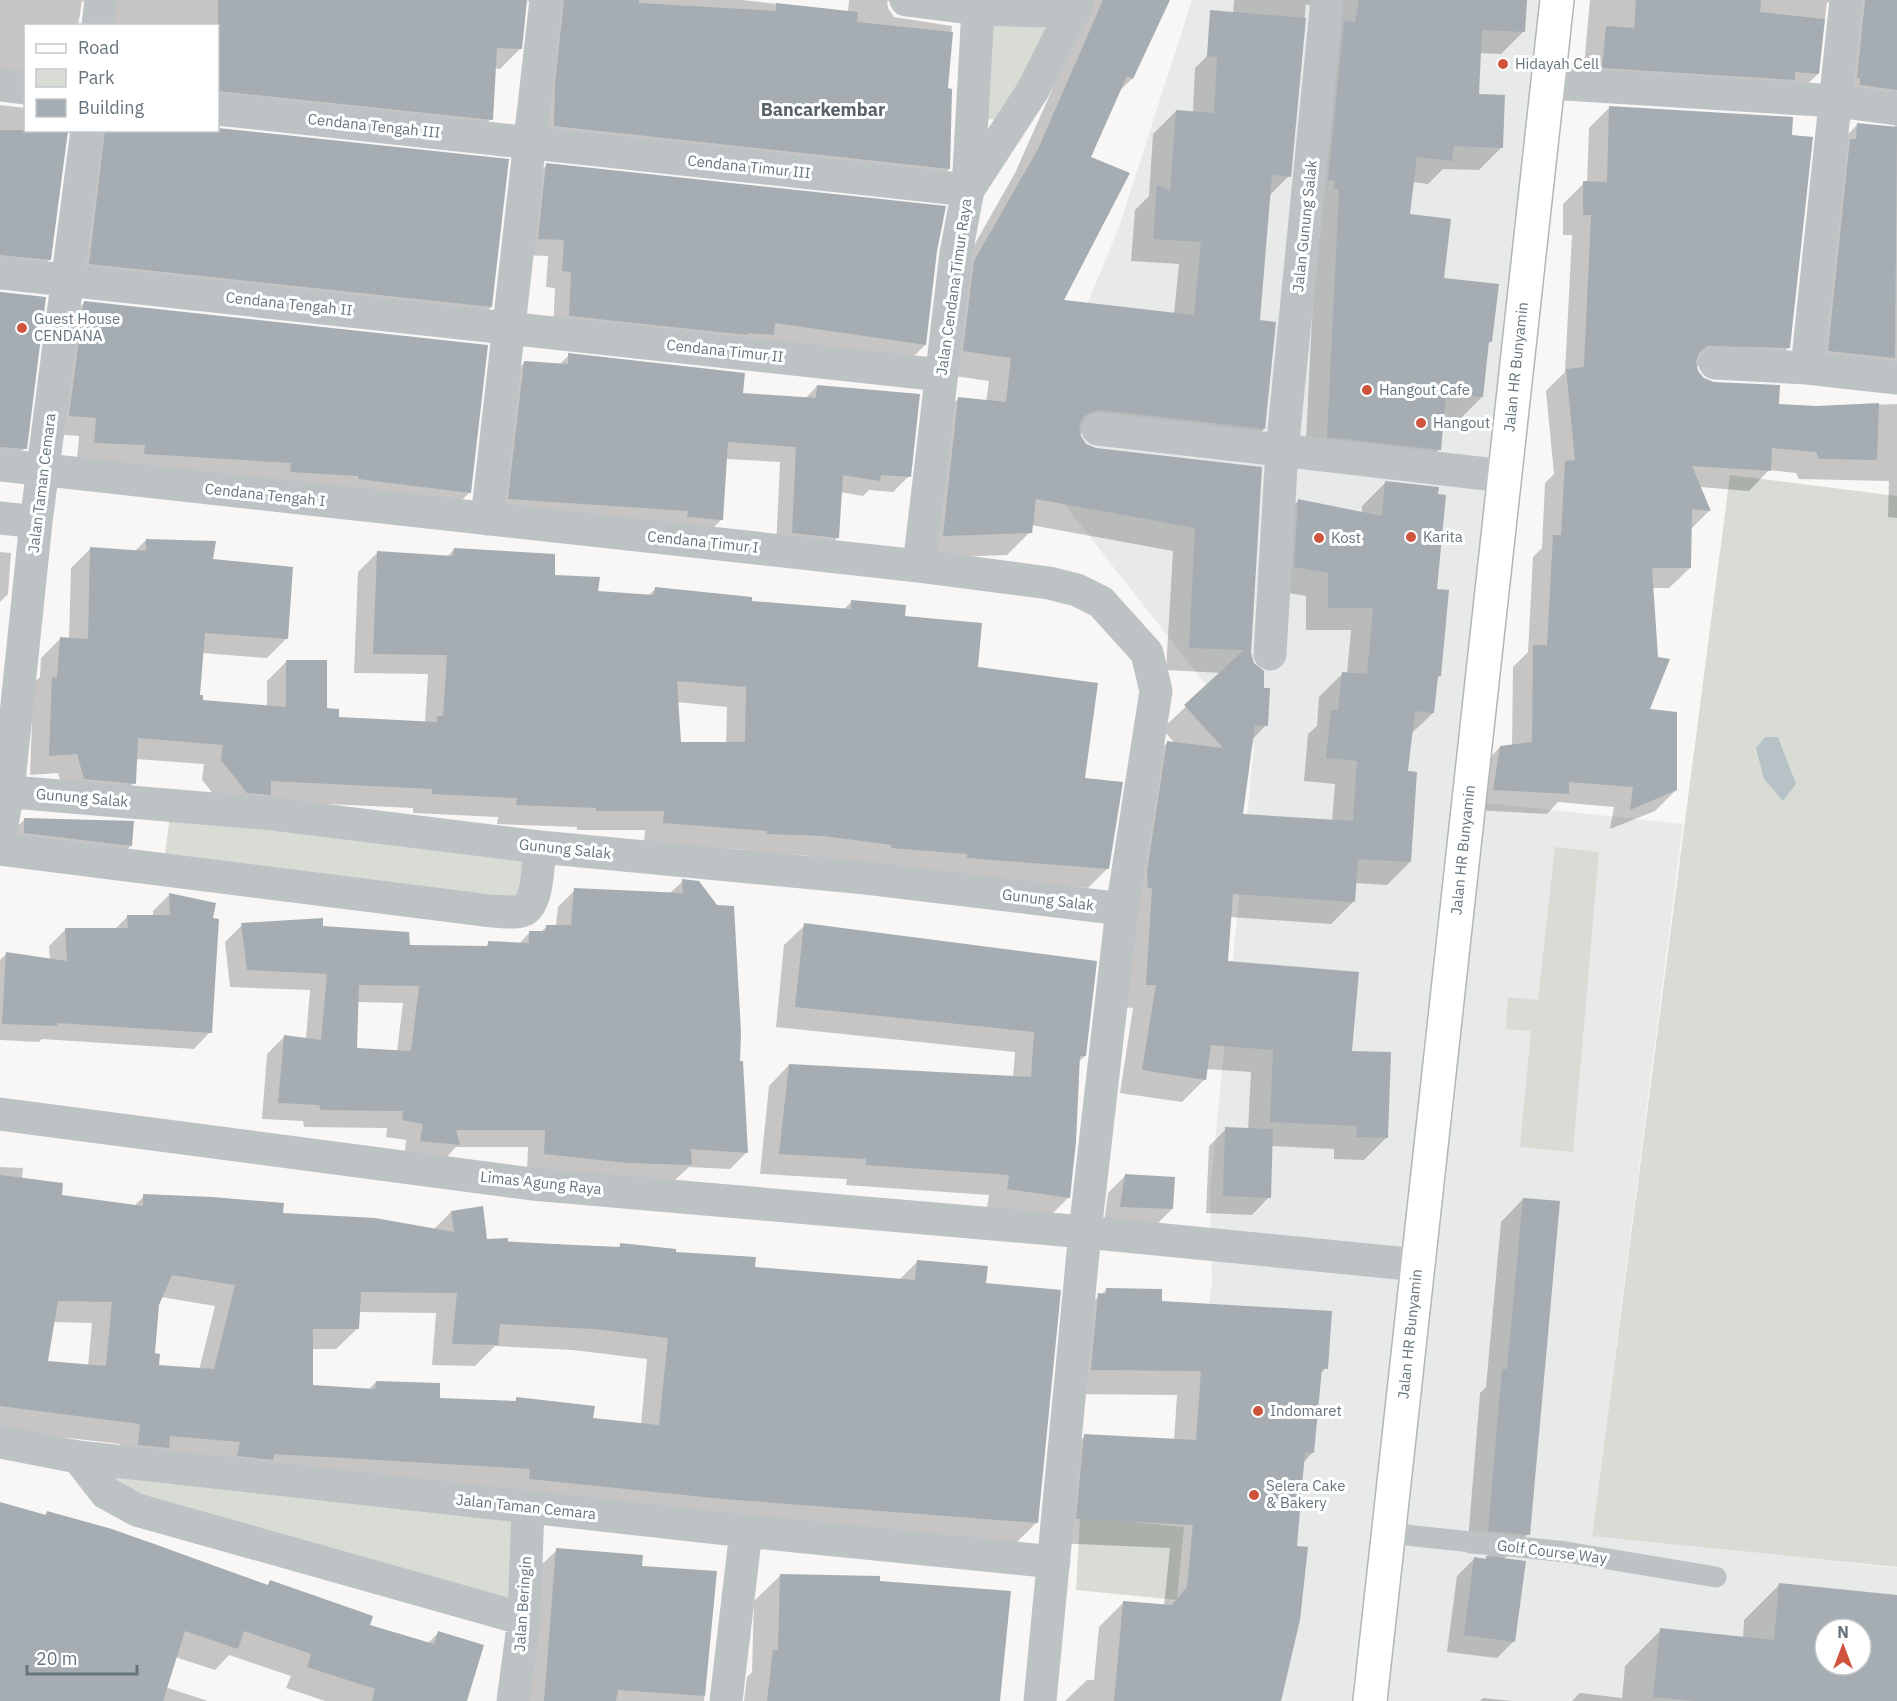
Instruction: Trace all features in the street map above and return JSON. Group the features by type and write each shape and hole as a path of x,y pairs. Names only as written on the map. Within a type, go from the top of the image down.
{"main road":[{"name":"Jalan HR Bunyamin","path":"1370,1701 1557,0"}],"street":[{"path":"98,24 101,0"},
{"path":"487,519 546,0"},
{"path":"906,0 978,9 1076,6"},
{"name":"Jalan Gunung Salak","path":"1270,654 1282,451 1328,0"},
{"path":"1807,368 1846,0"},
{"name":"Jalan Cendana Timur Raya","path":"919,566 956,253 968,190 1033,90 1076,6"},
{"path":"968,190 978,9"},
{"path":"1549,82 1836,101 1897,109"},
{"path":"0,85 24,88"},
{"name":"Cendana Tengah III","path":"219,110 531,143"},
{"name":"Jalan Taman Cemara","path":"0,836 36,522 87,132"},
{"name":"Cendana Timur III","path":"531,143 968,190"},
{"name":"Cendana Tengah II","path":"0,273 510,328"},
{"name":"Cendana Timur II","path":"510,328 941,375"},
{"path":"1715,363 1807,368 1897,378"},
{"path":"1098,429 1504,476"},
{"name":"Cendana Tengah I","path":"0,465 487,519"},
{"path":"0,518 36,522"},
{"name":"Cendana Timur I","path":"487,519 919,566 1049,583 1077,590 1101,602 1147,653 1156,691 1122,909 1085,1232 1040,1701"},
{"name":"Gunung Salak","path":"4,791 273,814 540,847 866,878 1122,909"},
{"path":"0,849 491,911 518,912 528,907 533,897 540,847"},
{"name":"Limas Agung Raya","path":"0,1114 532,1184 1085,1232 1418,1265"},
{"name":"Jalan Taman Cemara","path":"0,1442 78,1457 746,1531 1054,1562"},
{"path":"78,1457 106,1493 137,1509 524,1619"},
{"name":"Jalan Beringin","path":"513,1701 524,1619 528,1507"},
{"path":"726,1701 746,1531"}],"lane":[{"name":"Golf Course Way","path":"1387,1533 1566,1552 1716,1577"}],"shaded area":[{"path":"1192,0 1557,0 1469,801 1683,824 1592,1535 1897,1568 1897,1701 1166,1701 1179,1676 1192,1535 1201,1370 1212,1282 1210,1192 1254,746 1064,504 1078,327 1119,227"},
{"path":"1765,737 1778,737 1796,784 1783,801 1764,779 1756,748"}],"green space":[{"path":"985,22 1055,29 1010,121 977,118"},
{"path":"1730,475 1897,496 1897,1567 1592,1536"},
{"path":"170,816 525,854 515,905 164,862"},
{"path":"1555,847 1599,852 1573,1152 1520,1147 1531,1031 1506,1029 1508,997 1538,1000"},
{"path":"104,1471 515,1520 515,1606 127,1497"},
{"path":"1080,1517 1184,1527 1177,1600 1076,1590"}],"building":[{"path":"218,0 527,0 522,49 497,48 493,120 219,91"},
{"path":"564,0 639,0 639,3 776,11 776,3 858,12 857,22 953,32 948,88 952,89 950,169 554,126 555,83"},
{"path":"1103,0 1170,0 1133,79 1127,76 1091,157 1130,173 1064,300 1194,315 1201,242 1153,239 1157,185 1170,191 1176,110 1214,113 1217,57 1207,56 1210,10 1306,18 1291,177 1272,175 1260,320 1276,322 1265,429 1100,410 1083,417 1079,427 1086,444 1096,448 1262,467 1251,653 1254,663 1264,671 1264,688 1270,688 1268,726 1255,725 1243,814 1353,821 1357,761 1326,758 1331,710 1338,710 1342,672 1367,674 1373,608 1328,608 1328,573 1294,567 1298,499 1382,516 1385,481 1439,487 1438,494 1446,495 1437,589 1449,590 1441,676 1438,676 1434,713 1415,711 1408,771 1417,772 1411,862 1358,859 1355,902 1233,894 1228,961 1359,972 1352,1051 1391,1052 1388,1138 1356,1137 1357,1126 1270,1122 1273,1050 1211,1045 1206,1080 1142,1070 1156,985 1146,985 1152,888 1148,888 1147,872 1167,741 1223,748 1184,705 1244,650 1189,648 1195,528 1036,499 1032,533 943,536 958,397 1006,402 1011,358 963,351 974,261 1038,149"},
{"path":"1359,0 1527,0 1525,32 1482,30 1479,94 1505,95 1503,148 1454,146 1452,161 1417,157 1410,214 1451,219 1444,278 1499,284 1483,397 1446,393 1441,450 1327,437 1339,193 1339,189 1334,189 1335,181 1328,180 1344,21 1355,22"},
{"path":"1636,0 1761,0 1760,12 1825,19 1819,74 1795,72 1795,80 1602,68 1606,26 1634,28"},
{"path":"1865,0 1897,0 1897,90 1860,85 1860,78 1857,78"},
{"path":"1609,106 1793,117 1792,135 1813,137 1790,348 1707,346 1699,353 1696,361 1698,371 1704,378 1714,382 1780,385 1779,404 1817,406 1879,403 1877,460 1819,459 1816,452 1772,448 1771,471 1692,466 1711,511 1692,509 1691,568 1652,568 1658,657 1670,659 1650,709 1677,712 1677,790 1630,810 1633,787 1569,782 1569,794 1493,790 1500,746 1532,742 1533,645 1547,645 1553,535 1561,535 1565,461 1575,460 1566,369 1584,367 1591,215 1583,215 1583,181 1607,182"},
{"path":"1857,123 1897,127 1895,358 1828,351 1850,139 1856,139"},
{"path":"219,128 509,159 492,307 89,264 105,132 219,132"},
{"path":"0,130 68,132 51,260 0,255"},
{"path":"546,163 946,206 937,251 926,345 775,323 774,335 748,333 748,335 569,316 571,272 562,271 564,240 538,239"},
{"path":"0,292 46,297 27,449 0,447"},
{"path":"84,301 488,345 471,493 358,479 358,476 290,472 291,463 144,454 145,445 94,443 96,418 69,416"},
{"path":"568,353 745,373 743,393 816,398 817,385 920,394 911,477 881,475 880,481 843,475 839,538 792,533 796,447 728,442 723,520 687,517 688,511 508,499 524,361 568,364"},
{"path":"146,539 216,541 213,559 293,567 288,639 205,633 200,695 203,695 203,700 286,707 286,660 327,660 327,708 339,709 339,717 437,722 437,716 443,716 447,655 373,654 377,551 453,556 454,548 555,554 555,575 600,577 598,591 654,595 655,587 752,597 752,601 851,609 851,600 906,605 905,616 982,623 978,667 1098,683 1085,778 1123,782 1109,869 967,858 967,854 891,848 892,845 824,836 767,834 767,831 663,823 664,811 596,811 596,808 516,805 517,798 432,794 432,789 271,781 271,795 247,793 221,760 223,745 138,738 136,784 84,779 77,754 49,756 52,677 57,678 60,637 88,639 90,547 146,551","holes":["677,681 746,687 745,742 681,742"]},
{"path":"24,818 134,821 132,846 24,833"},
{"path":"682,879 699,881 717,905 734,906 741,1032 740,1061 743,1061 748,1153 691,1149 692,1165 627,1163 544,1154 545,1130 456,1130 460,1145 420,1141 423,1124 402,1120 403,1111 321,1110 319,1105 278,1103 284,1035 321,1040 327,974 247,970 241,923 323,918 323,926 409,932 410,945 488,946 488,941 529,943 529,931 546,931 546,925 571,925 574,888 683,893","holes":["359,985 419,986 411,1051 357,1048"]},
{"path":"169,893 216,903 213,918 219,919 212,1033 57,1023 57,1026 2,1024 6,952 67,961 65,928 128,928 127,915 170,915"},
{"path":"804,923 1097,961 1086,1056 1080,1056 1076,1142 1070,1198 1007,1189 1009,1175 866,1165 866,1159 779,1154 789,1064 1031,1077 1034,1032 795,1007"},
{"path":"1225,1127 1273,1129 1271,1198 1223,1196"},
{"path":"1125,1174 1175,1177 1173,1209 1120,1207"},
{"path":"0,1175 63,1183 62,1195 143,1206 143,1194 213,1197 284,1203 283,1213 375,1218 454,1232 451,1211 483,1206 487,1239 508,1238 508,1242 620,1247 620,1243 676,1249 676,1252 756,1257 755,1267 915,1280 917,1260 988,1266 986,1283 1061,1290 1038,1523 723,1499 529,1479 530,1469 274,1454 273,1460 237,1456 240,1442 170,1436 169,1448 138,1445 140,1424 0,1406","holes":["172,1275 235,1285 214,1369 159,1365 160,1354 155,1353 159,1305","361,1292 457,1293 452,1344 498,1345 500,1324 594,1329 668,1338 659,1425 593,1418 595,1406 516,1397 516,1401 440,1398 440,1383 376,1381 375,1389 313,1385 313,1329 359,1329","58,1301 112,1302 106,1366 48,1361"]},
{"path":"1523,1198 1560,1201 1530,1535 1488,1531 1502,1369 1507,1369"},
{"path":"1106,1288 1162,1289 1162,1301 1332,1311 1328,1369 1322,1368 1314,1453 1305,1452 1297,1546 1308,1547 1300,1620 1281,1701 1114,1701 1123,1601 1172,1605 1187,1587 1193,1525 1076,1519 1084,1434 1196,1440 1201,1371 1091,1370 1098,1293 1106,1294"},
{"path":"0,1502 46,1515 47,1511 112,1529 268,1585 270,1580 373,1616 370,1625 434,1644 438,1631 484,1645 467,1701 372,1701 375,1689 307,1667 311,1654 244,1631 238,1649 185,1631 163,1701 0,1701"},
{"path":"556,1548 643,1555 642,1566 717,1571 705,1696 618,1690 616,1701 544,1701"},
{"path":"1486,1556 1526,1561 1515,1642 1464,1635 1474,1557 1486,1559"},
{"path":"780,1574 880,1576 880,1581 1011,1591 1000,1701 767,1701 773,1650 778,1650"},
{"path":"1779,1583 1897,1595 1897,1701 1695,1701 1653,1697 1660,1628 1774,1640"}],"place":[{"name":"Hidayah Cell","path":"1503,64"},
{"name":"Guest House CENDANA","path":"22,328"},
{"name":"Hangout Cafe","path":"1367,390"},
{"name":"Hangout","path":"1421,423"},
{"name":"Karita","path":"1411,537"},
{"name":"Kost","path":"1319,538"},
{"name":"Indomaret","path":"1258,1411"},
{"name":"Selera Cake & Bakery","path":"1254,1495"}],"district":[{"name":"Bancarkembar","path":"823,110"}]}
